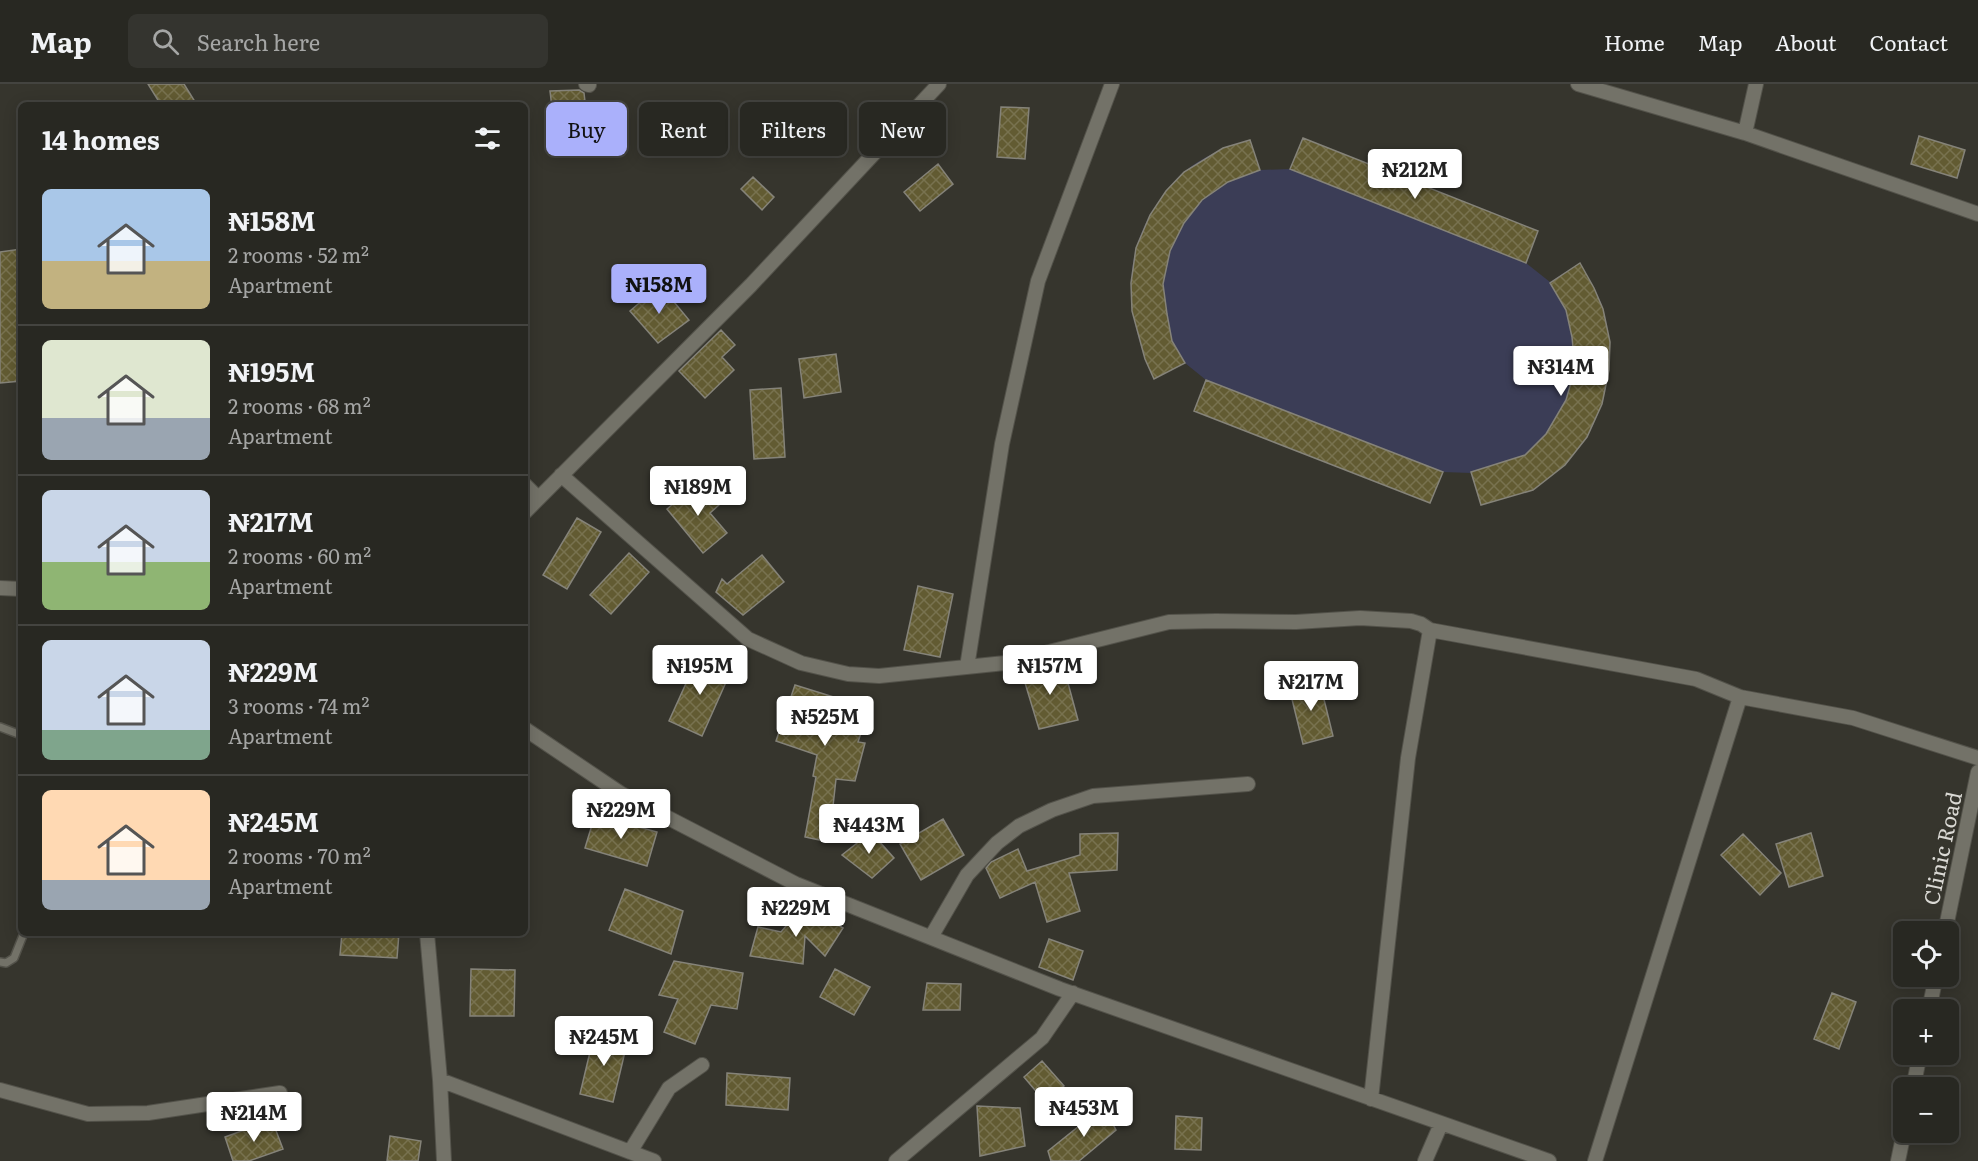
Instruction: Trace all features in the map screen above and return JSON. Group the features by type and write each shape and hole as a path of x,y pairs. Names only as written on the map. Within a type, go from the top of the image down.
{"street":[{"path":"528,509 751,285 939,84"},
{"path":"967,667 1002,444 1038,280 1112,84"},
{"path":"1578,84 1745,133 1978,214"},
{"path":"1745,133 1756,84"},
{"path":"561,475 748,639 801,663 848,674 879,676 1005,663 1169,622 1296,622 1360,618 1411,621 1430,630 1696,679 1740,697 1853,718 1978,758"},
{"path":"528,488 538,498"},
{"path":"0,588 18,589"},
{"path":"1371,1100 1408,758 1430,630"},
{"path":"1595,1161 1740,697"},
{"path":"528,731 620,793 796,884 1072,993 1549,1161"},
{"name":"Clinic Road","path":"1947,921 1978,772"},
{"path":"931,938 967,875 997,843 1019,826 1052,810 1093,796 1248,784"},
{"path":"427,936 440,1080 444,1161"},
{"path":"896,1161 1042,1038 1072,993"},
{"path":"630,1152 669,1088 702,1065"},
{"path":"440,1080 654,1161"},
{"path":"0,1090 88,1114 148,1113 280,1093"},
{"path":"1425,1161 1441,1124"},
{"path":"1898,1161 1902,1143"}],"lane":[{"path":"0,727 18,734"},
{"path":"0,962 6,963 14,958 23,936"}],"shaded area":[{"path":"1303,138 1538,231 1526,263 1550,282 1580,263 1603,309 1610,358 1605,390 1595,420 1586,439 1565,465 1471,473 1443,472 1430,503 1194,411 1206,380 1185,363 1154,379 1138,335 1131,290 1132,268 1137,247 1145,225 1157,204 1176,179 1191,166 1215,153 1250,140 1260,170 1290,169"}],"building":[{"path":"148,84 184,84 195,102 159,102"},
{"path":"579,90 584,93 585,102 551,102 550,91"},
{"path":"1001,107 1029,108 1025,159 997,157"},
{"path":"1919,136 1965,150 1957,178 1911,164"},
{"path":"1303,138 1538,231 1526,263 1290,169"},
{"path":"1250,140 1260,170 1228,182 1202,200 1184,223 1170,251 1163,284 1167,314 1172,341 1185,363 1154,379 1145,359 1132,311 1131,283 1136,248 1150,215 1166,191 1184,172 1223,148"},
{"path":"938,164 953,184 920,211 904,192"},
{"path":"753,177 774,197 762,210 741,189"},
{"path":"18,249 18,381 0,383 0,252"},
{"path":"1580,263 1603,309 1610,342 1609,370 1602,404 1587,437 1565,465 1533,490 1481,505 1471,472 1525,455 1546,434 1566,400 1575,369 1572,337 1566,310 1550,283"},
{"path":"660,285 689,320 658,343 630,311"},
{"path":"721,330 735,345 722,357 734,370 705,398 679,371"},
{"path":"836,354 841,392 804,398 799,359"},
{"path":"1206,380 1443,472 1430,503 1194,411"},
{"path":"781,388 785,457 754,459 750,390"},
{"path":"699,482 719,505 710,513 727,533 703,553 667,509"},
{"path":"577,518 601,532 567,589 543,575"},
{"path":"629,553 649,572 611,614 590,595"},
{"path":"762,555 784,582 743,615 716,592 722,579 727,584"},
{"path":"918,586 953,594 940,657 904,650"},
{"path":"698,657 731,671 702,736 669,721"},
{"path":"1062,661 1078,720 1039,729 1022,673"},
{"path":"1319,679 1333,736 1303,744 1289,687"},
{"path":"795,685 869,708 858,742 865,743 855,781 836,779 829,842 805,837 816,777 813,776 817,755 776,741"},
{"path":"595,815 657,832 647,866 585,848"},
{"path":"943,819 964,855 921,880 900,844"},
{"path":"871,832 894,858 872,878 842,855"},
{"path":"1118,833 1117,870 1069,873 1080,911 1047,922 1035,882 1000,898 986,868 991,862 1018,849 1027,871 1080,855 1080,834"},
{"path":"1811,833 1823,876 1789,887 1776,844"},
{"path":"1743,834 1781,873 1760,895 1721,855"},
{"path":"625,889 683,911 671,954 609,930"},
{"path":"804,905 843,928 825,956 805,936 803,964 750,956 758,927 781,932"},
{"path":"342,936 399,936 397,958 340,955"},
{"path":"1049,939 1083,951 1073,980 1039,967"},
{"path":"674,961 743,973 737,1009 711,1005 695,1044 664,1032 678,999 659,995"},
{"path":"471,969 515,970 514,1016 470,1016"},
{"path":"835,969 870,987 854,1015 820,997"},
{"path":"927,983 961,984 960,1010 923,1010"},
{"path":"1832,993 1856,1002 1839,1049 1814,1039"},
{"path":"595,1031 628,1039 613,1102 580,1094"},
{"path":"1042,1061 1064,1086 1045,1102 1024,1077"},
{"path":"727,1073 790,1078 788,1110 726,1105"},
{"path":"977,1106 1020,1108 1025,1146 980,1156"},
{"path":"1104,1106 1116,1130 1079,1161 1051,1161 1048,1151"},
{"path":"1176,1116 1202,1118 1201,1150 1175,1149"},
{"path":"272,1120 283,1149 249,1161 233,1161 225,1137"},
{"path":"390,1136 421,1141 418,1161 387,1161"}]}
